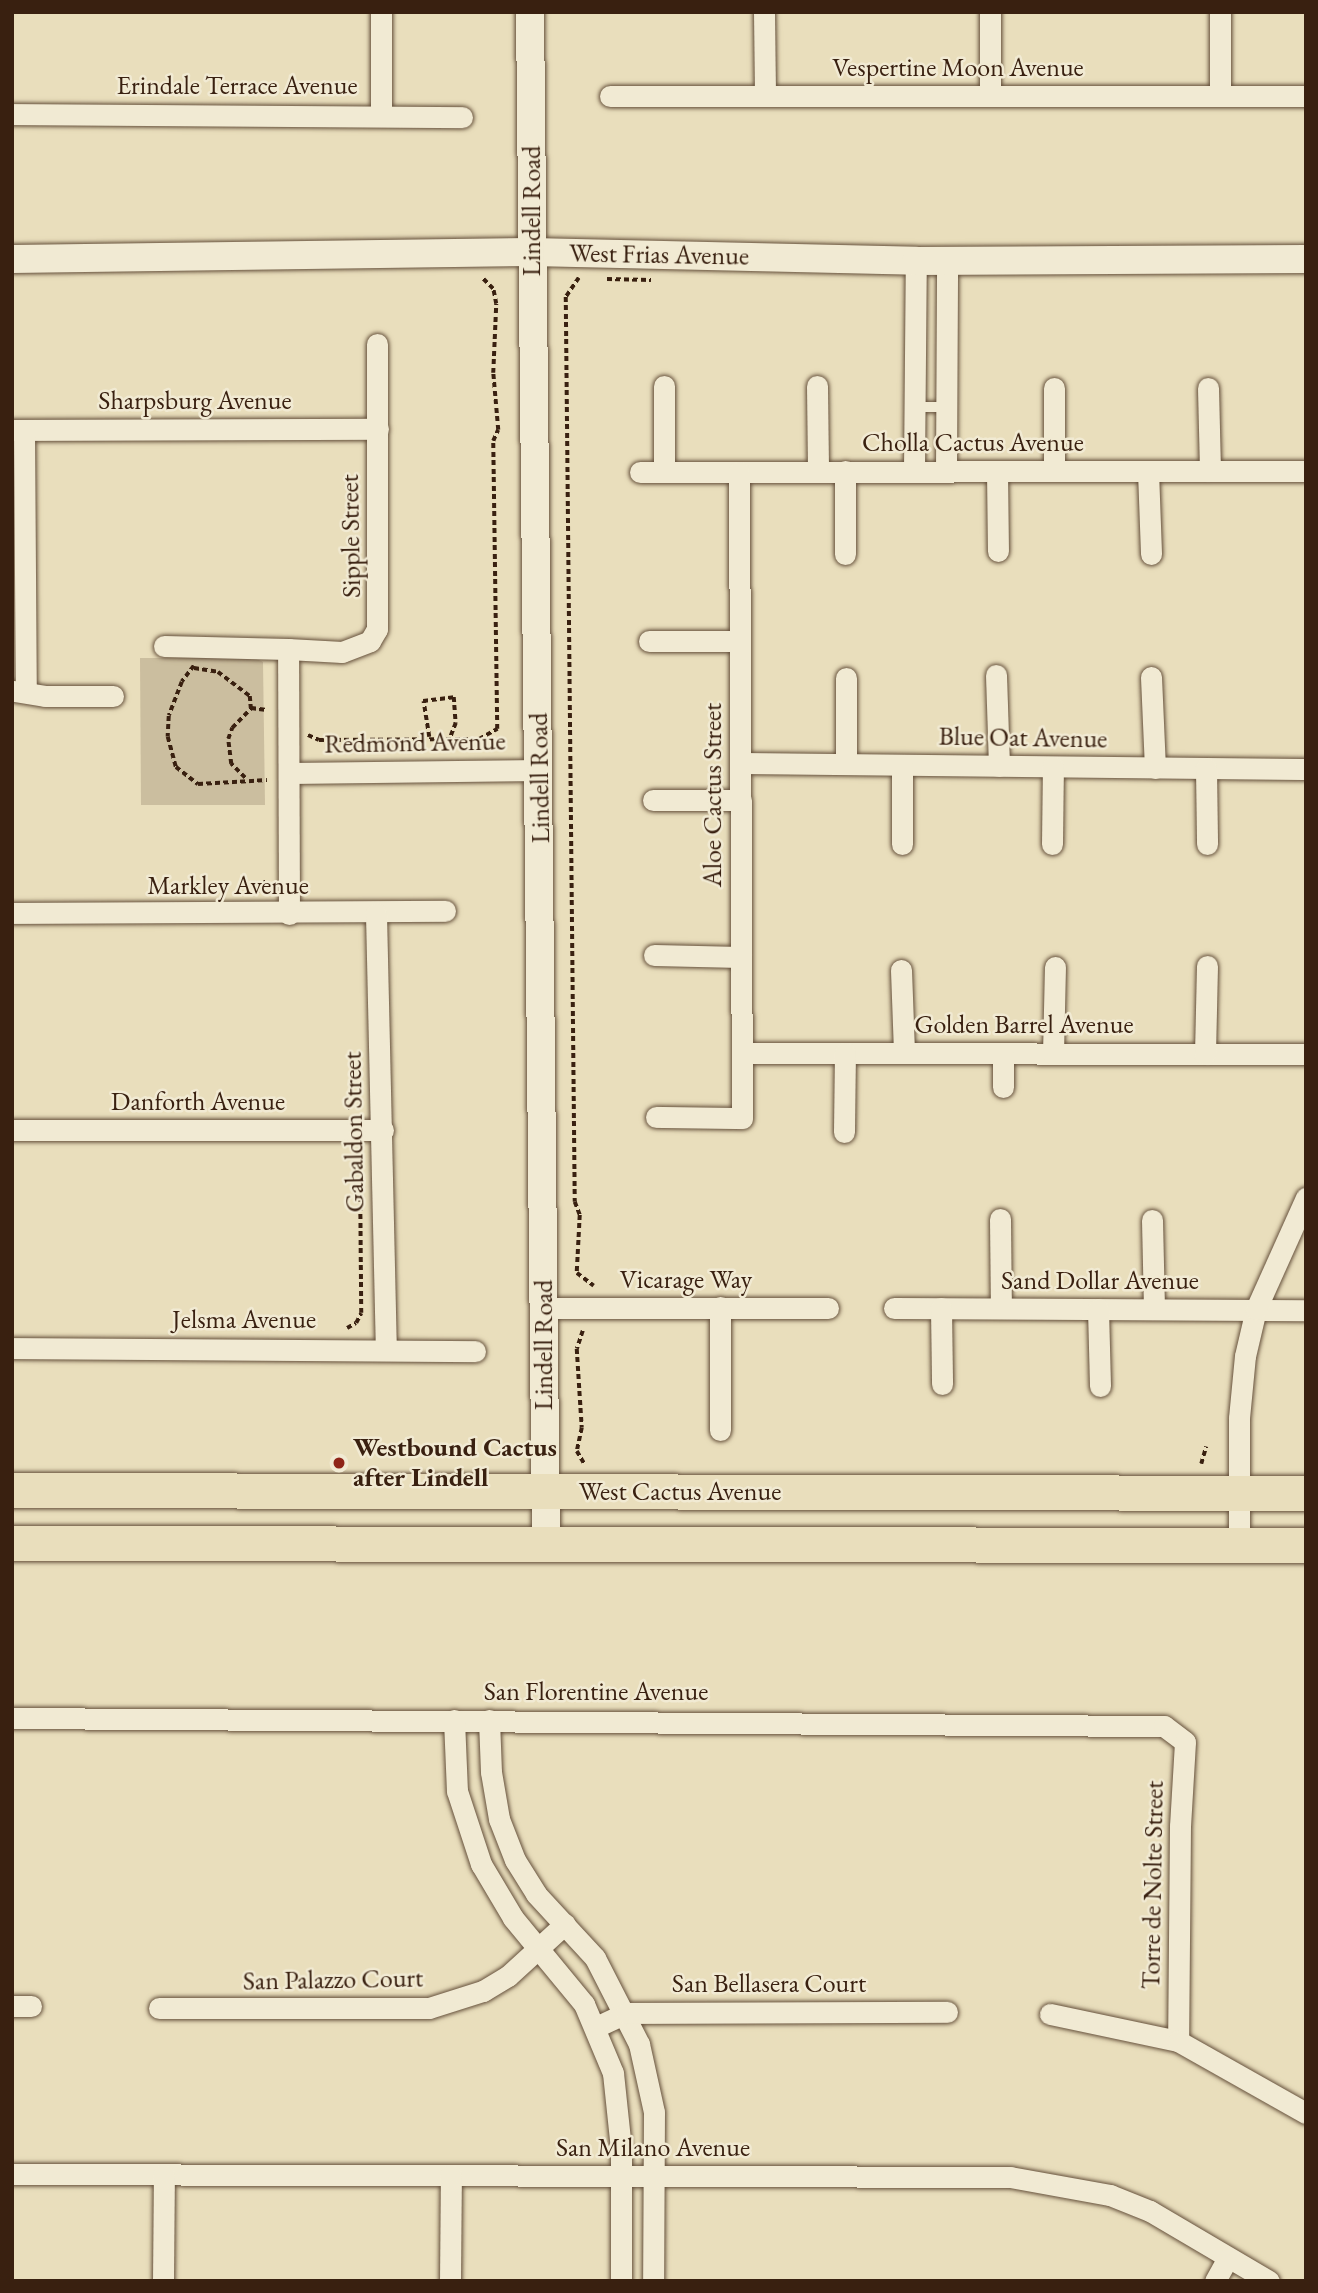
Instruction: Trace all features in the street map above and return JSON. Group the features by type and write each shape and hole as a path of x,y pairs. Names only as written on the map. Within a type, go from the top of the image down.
{"main road":[{"name":"West Cactus Avenue","path":"12,1490 1306,1493"},
{"name":"West Cactus Avenue","path":"12,1543 1306,1545"}],"street":[{"path":"381,12 381,114"},
{"name":"Lindell Road","path":"530,12 546,1544"},
{"path":"764,12 765,96"},
{"path":"990,12 990,96"},
{"path":"1220,12 1220,96"},
{"name":"Vespertine Moon Avenue","path":"610,96 1306,96"},
{"name":"Erindale Terrace Avenue","path":"12,114 381,114 462,117"},
{"name":"West Frias Avenue","path":"12,259 531,252 916,261 1306,259"},
{"path":"915,470 916,261"},
{"path":"946,470 947,261"},
{"name":"Sipple Street","path":"164,646 342,652 370,641 377,629 377,344"},
{"path":"664,386 664,471"},
{"path":"817,386 818,471"},
{"path":"1208,387 1210,471"},
{"path":"1054,388 1054,471"},
{"name":"Sharpsburg Avenue","path":"18,430 378,429"},
{"path":"18,430 19,691 46,696 113,696"},
{"name":"Cholla Cactus Avenue","path":"640,471 1306,471"},
{"name":"Aloe Cactus Street","path":"656,1117 742,1118 739,471"},
{"path":"845,471 845,554"},
{"path":"997,471 998,551"},
{"path":"1148,471 1151,554"},
{"path":"649,641 740,641"},
{"path":"288,649 289,914"},
{"path":"996,675 999,766"},
{"path":"1151,677 1155,768"},
{"path":"846,678 846,764"},
{"name":"Blue Oat Avenue","path":"741,763 1306,769"},
{"path":"902,765 902,844"},
{"path":"1052,844 1053,766"},
{"path":"1206,768 1207,844"},
{"name":"Redmond Avenue","path":"290,773 540,770"},
{"path":"653,800 741,800"},
{"name":"Markley Avenue","path":"12,913 376,914 444,911"},
{"name":"Gabaldon Street","path":"376,914 386,1350"},
{"path":"654,955 741,957"},
{"path":"1205,1054 1207,966"},
{"path":"1053,1054 1055,967"},
{"path":"901,970 904,1053"},
{"name":"Golden Barrel Avenue","path":"742,1053 1306,1054"},
{"path":"844,1132 845,1053"},
{"path":"1003,1054 1003,1087"},
{"name":"Danforth Avenue","path":"12,1130 383,1130"},
{"path":"1239,1545 1241,1384 1256,1310 1306,1198"},
{"path":"1000,1219 1001,1308"},
{"path":"1152,1220 1154,1309"},
{"path":"720,1307 720,1430"},
{"name":"Vicarage Way","path":"544,1308 828,1308"},
{"name":"Sand Dollar Avenue","path":"894,1308 1306,1310"},
{"path":"941,1308 942,1384"},
{"path":"1098,1309 1100,1386"},
{"name":"Jelsma Avenue","path":"12,1348 475,1351"},
{"name":"San Florentine Avenue","path":"12,1718 1146,1723 1178,1733"},
{"path":"454,1720 457,1791 466,1828 497,1894 568,1979 596,2027 615,2085 622,2176 621,2281"},
{"path":"489,1720 491,1772 499,1819 515,1860 536,1894 595,1958 626,2012 639,2045 654,2112 653,2281"},
{"name":"Torre de Nolte Street","path":"1178,1733 1185,1742 1180,1826 1178,2041"},
{"name":"San Palazzo Court","path":"159,2008 429,2008 483,1991 565,1924"},
{"name":"San Bellasera Court","path":"596,2027 626,2012 947,2012"},
{"path":"1050,2014 1178,2041 1306,2113"},
{"name":"San Milano Avenue","path":"12,2174 1010,2177 1046,2181 1110,2195 1150,2211 1269,2281"},
{"path":"163,2281 164,2175"},
{"path":"450,2281 451,2175"},
{"path":"1215,2281 1228,2258"}],"lane":[{"path":"916,407 947,407"}],"path":[{"path":"194,659 194,668 182,682 170,716 167,737 176,767 198,784 246,779 267,780"},
{"path":"194,668 210,668 226,677 250,696 251,708"},
{"path":"429,737 423,701 454,697 456,723 451,736"},
{"path":"246,779 231,764 228,739 235,724 251,708 267,709"},
{"path":"342,1110 353,1105 359,1091"},
{"path":"334,1328 352,1326 360,1316 360,1198"},
{"path":"583,1331 577,1349 582,1429 577,1451 588,1467"},
{"path":"1195,1470 1203,1462 1206,1447"}],"shaded area":[{"path":"140,658 255,658 263,662 265,805 141,805"}],"place":[{"name":"Westbound Cactus after Lindell","path":"339,1463"}]}
